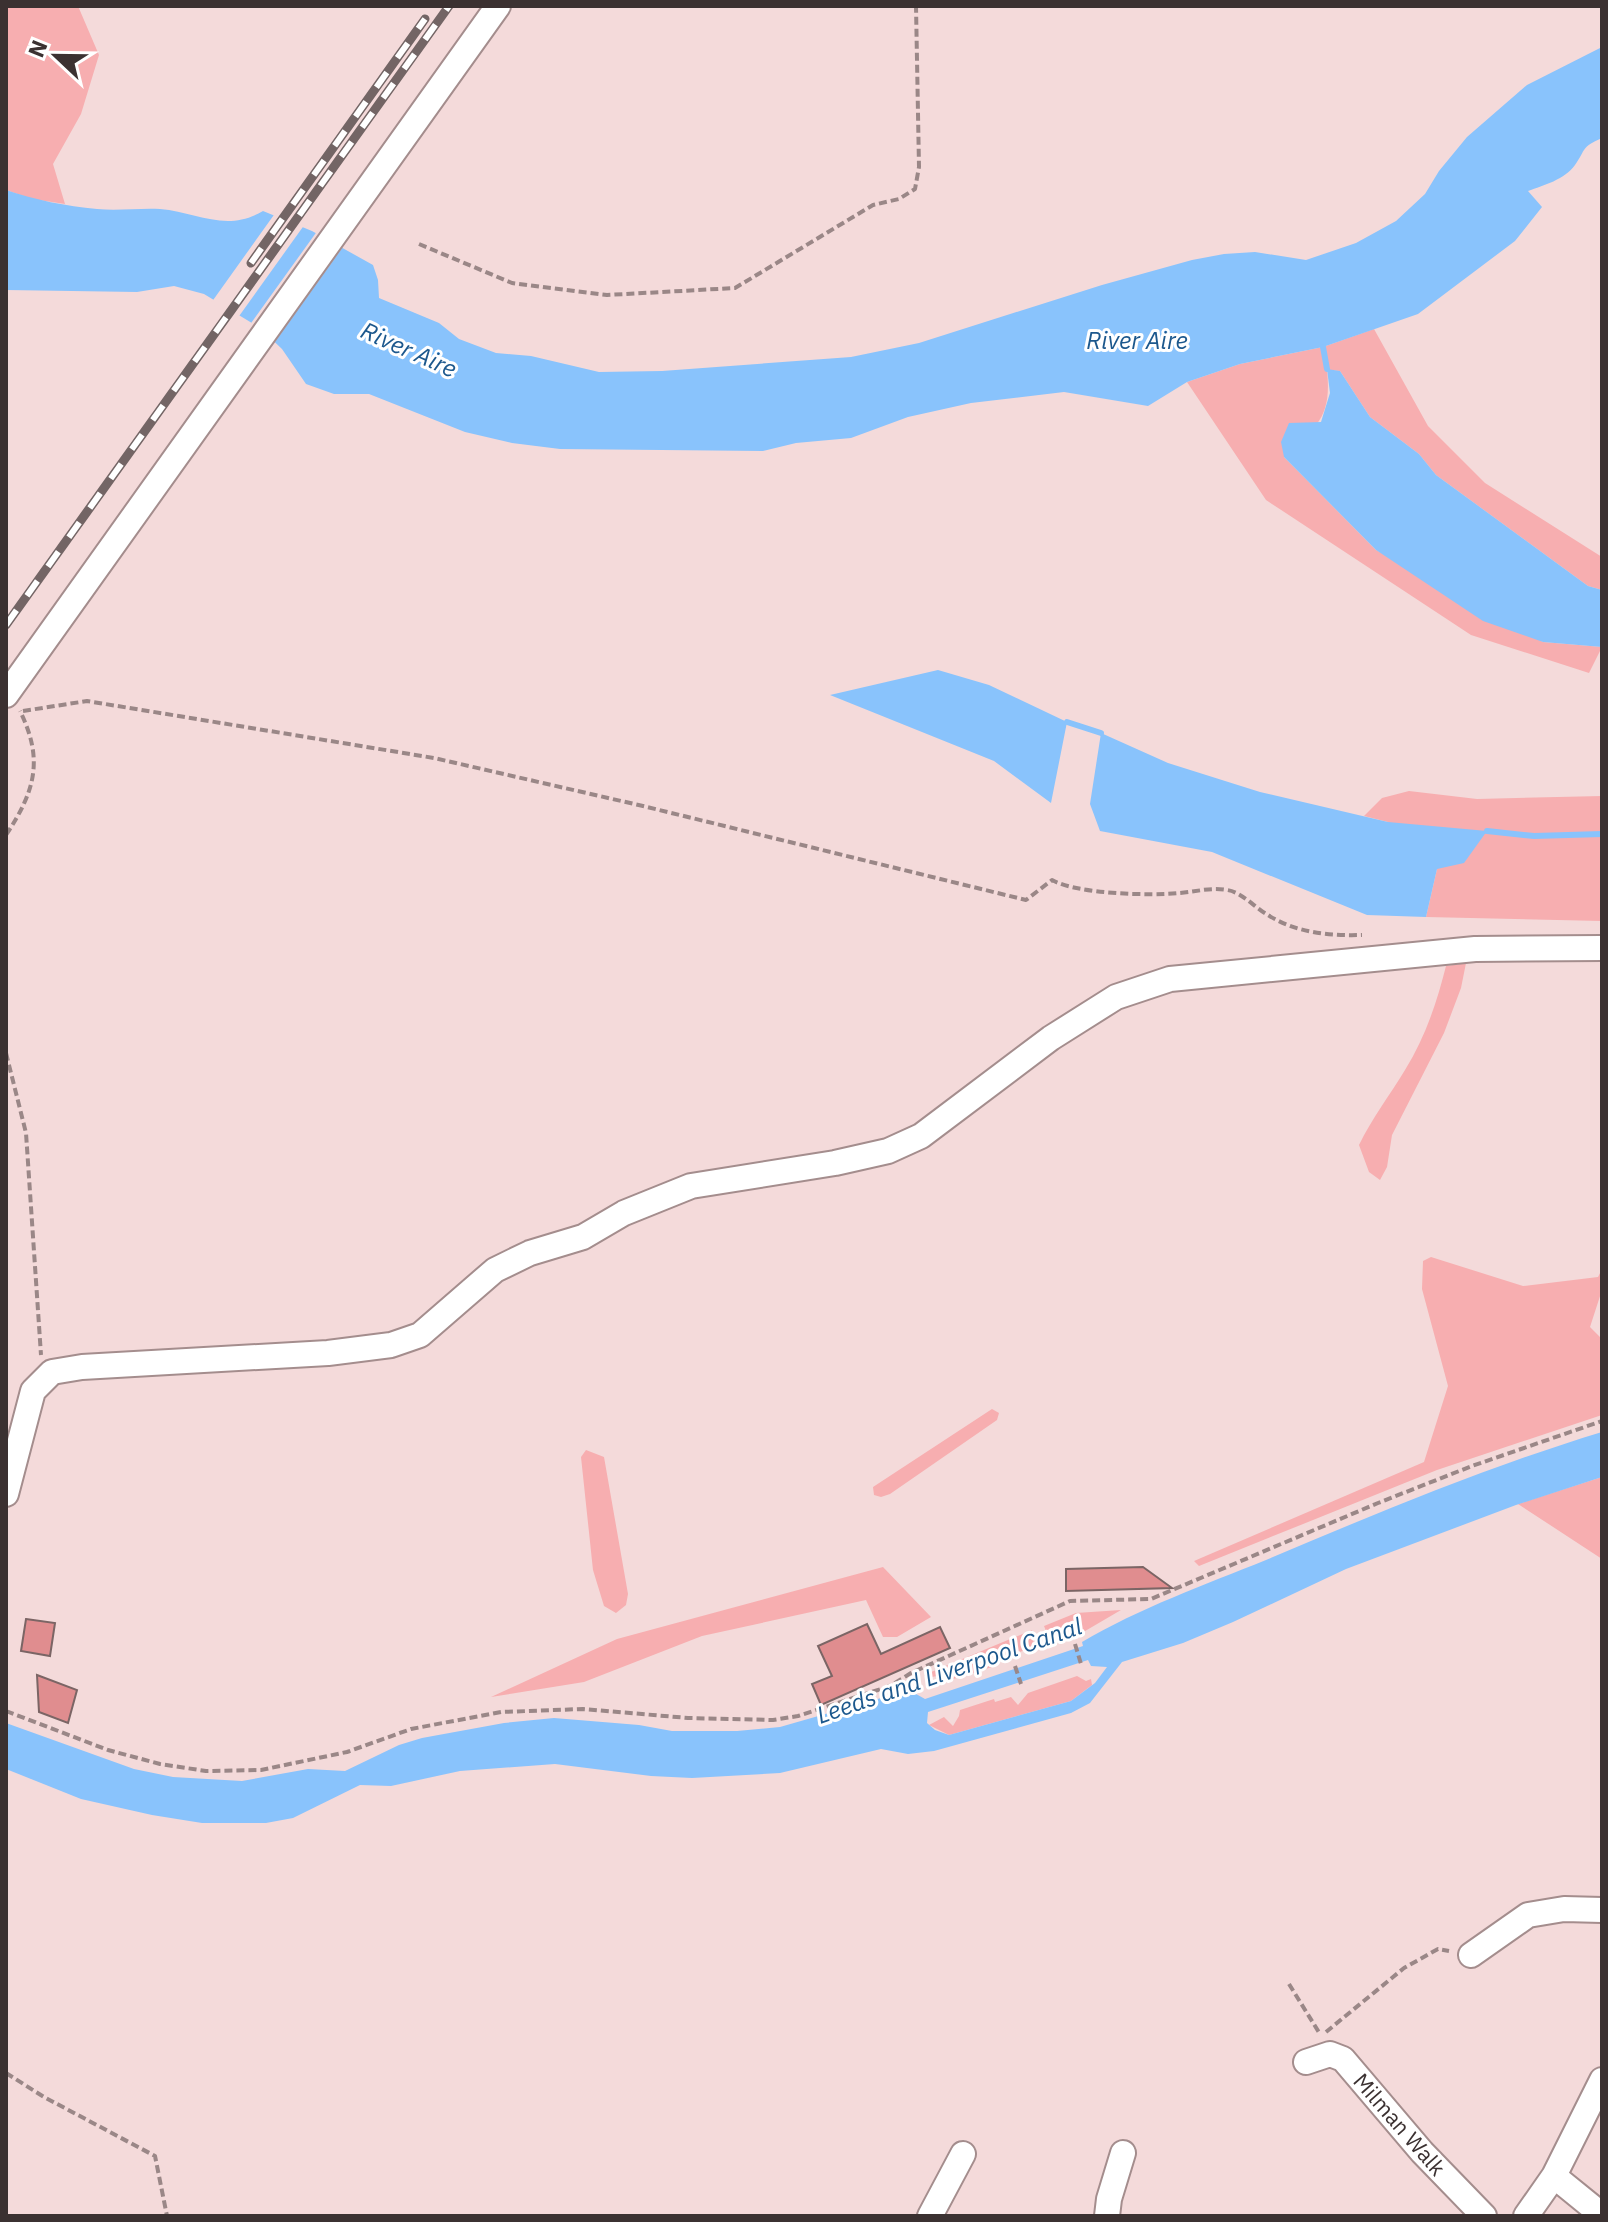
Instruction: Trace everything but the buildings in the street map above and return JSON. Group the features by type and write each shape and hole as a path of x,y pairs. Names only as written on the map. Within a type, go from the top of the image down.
{"street":[{"path":"13,703 49,636 498,6"},
{"path":"6,1494 33,1391 52,1372 82,1367 328,1353 391,1345 420,1335 495,1270 530,1253 583,1237 624,1213 691,1186 835,1163 888,1151 921,1136 1051,1038 1116,997 1170,979 1475,949 1602,948"},
{"path":"1471,1955 1528,1915 1564,1909 1602,1910"},
{"name":"Milman Walk","path":"1306,2062 1330,2054 1343,2059 1422,2152 1484,2216"},
{"path":"1526,2216 1554,2176 1602,2080"},
{"path":"1107,2216 1123,2153"},
{"path":"930,2216 963,2154"},
{"path":"1554,2176 1602,2215"}],"path":[{"path":"419,244 512,283 607,295 735,288 873,205 899,199 915,189 919,167 916,6"},
{"path":"6,835 26,805 36,755 31,735 13,703 87,701 434,758 1026,900 1052,880 1063,886 1133,893 1180,893 1206,888 1231,890 1271,917 1323,936 1369,935"},
{"path":"6,1053 26,1133 39,1351 48,1376"},
{"path":"6,1711 108,1750 160,1764 206,1771 261,1770 347,1752 411,1729 501,1712 583,1709 751,1720 798,1716 890,1686 911,1673 1070,1601 1151,1599 1405,1493 1602,1421"},
{"path":"1075,1644 1081,1664"},
{"path":"1015,1666 1021,1684"},
{"path":"1289,1984 1322,2037 1384,1982 1438,1949 1471,1955"},
{"path":"6,2073 44,2097 155,2156 167,2216"}],"shaded area":[{"path":"6,6 78,6 99,55 81,114 53,164 65,204 32,199 6,190"},
{"path":"1374,329 1428,426 1485,483 1602,557 1602,590 1588,586 1436,475 1419,454 1370,417 1340,371 1327,370 1327,399 1320,420 1284,457 1376,550 1543,642 1602,647 1589,673 1471,635 1266,500 1187,382 1240,364 1323,347"},
{"path":"1409,791 1477,799 1602,796 1602,921 1426,917 1437,869 1388,822 1364,816 1382,798"},
{"path":"1466,963 1461,988 1444,1033 1392,1135 1387,1167 1380,1180 1369,1172 1359,1145 1419,1045 1446,966"},
{"path":"1431,1257 1523,1286 1598,1277 1602,1269 1602,1290 1590,1327 1602,1339 1602,1415 1437,1470 1199,1566 1194,1561 1424,1462 1448,1386 1422,1289 1423,1261"},
{"path":"992,1409 999,1413 997,1420 890,1494 881,1497 874,1495 873,1487"},
{"path":"586,1450 604,1457 628,1594 626,1605 616,1613 604,1606 593,1570 581,1457"},
{"path":"1602,1477 1602,1559 1518,1504"},
{"path":"883,1567 931,1617 897,1637 883,1637 866,1600 702,1636 584,1682 491,1697 617,1639"},
{"path":"1121,1610 1080,1634 1067,1630 1048,1636 1044,1626 1076,1613"},
{"path":"1032,1630 1034,1647 989,1658 992,1667 950,1680 942,1675 927,1678 924,1675"},
{"path":"1077,1676 1086,1681 1091,1679 1092,1685 1071,1701 949,1735 929,1725 944,1717 953,1726 960,1710 994,1699 995,1702 1011,1697 1018,1705 1028,1693"}],"water":[{"name":"River Aire","path":"1602,47 1602,138 1587,146 1565,175 1528,191 1542,207 1515,241 1418,314 1323,347 1240,364 1187,382 1148,406 1064,392 971,403 908,417 851,438 796,443 763,451 560,449 512,443 465,432 369,394 334,394 306,384 282,349 260,328 204,294 174,286 137,292 6,290 6,190 74,206 105,210 160,209 224,221 263,211 312,231 373,265 379,298 439,323 459,339 496,353 531,356 599,372 662,371 851,357 919,343 1192,260 1255,252 1306,260 1356,243 1396,221 1425,194 1467,137 1527,85"},
{"path":"1327,369 1340,371 1370,417 1419,454 1436,475 1588,586 1602,590 1602,647 1543,642 1483,621 1376,550 1284,457 1281,442 1289,423 1321,422 1330,393"},
{"path":"938,670 989,685 1067,722 1051,803 994,761 830,695"},
{"path":"1101,733 1168,763 1260,792 1388,822 1487,831 1464,863 1437,869 1426,917 1367,915 1212,852 1100,831 1090,804"},
{"path":"1602,1432 1602,1477 1516,1505 1346,1569 1183,1643 1122,1662 1090,1703 1071,1713 934,1751 908,1754 881,1749 780,1773 692,1778 555,1764 460,1771 391,1786 360,1785 293,1818 266,1823 202,1823 152,1815 81,1799 6,1769 6,1723 134,1769 173,1777 242,1781 308,1769 345,1771 399,1745 422,1738 504,1723 554,1718 672,1731 737,1731 780,1727 909,1690 925,1699 1083,1646 1082,1642 1126,1618 1172,1598 1432,1492","holes":["1088,1660 1091,1666 1107,1667 1095,1683 1071,1701 949,1735 927,1723 928,1712"]}],"pier":[{"path":"276,212 305,224 237,319 211,303"},
{"path":"318,230 345,244 272,346 249,326"}],"waterway":[{"path":"1323,347 1327,369"},
{"path":"1067,722 1101,733"},
{"path":"1487,831 1534,836 1602,834"}],"railway":[{"path":"6,625 449,6"},
{"path":"251,263 425,19"}],"water label":[{"name":"Leeds and Liverpool Canal","path":"949,1670"}]}
